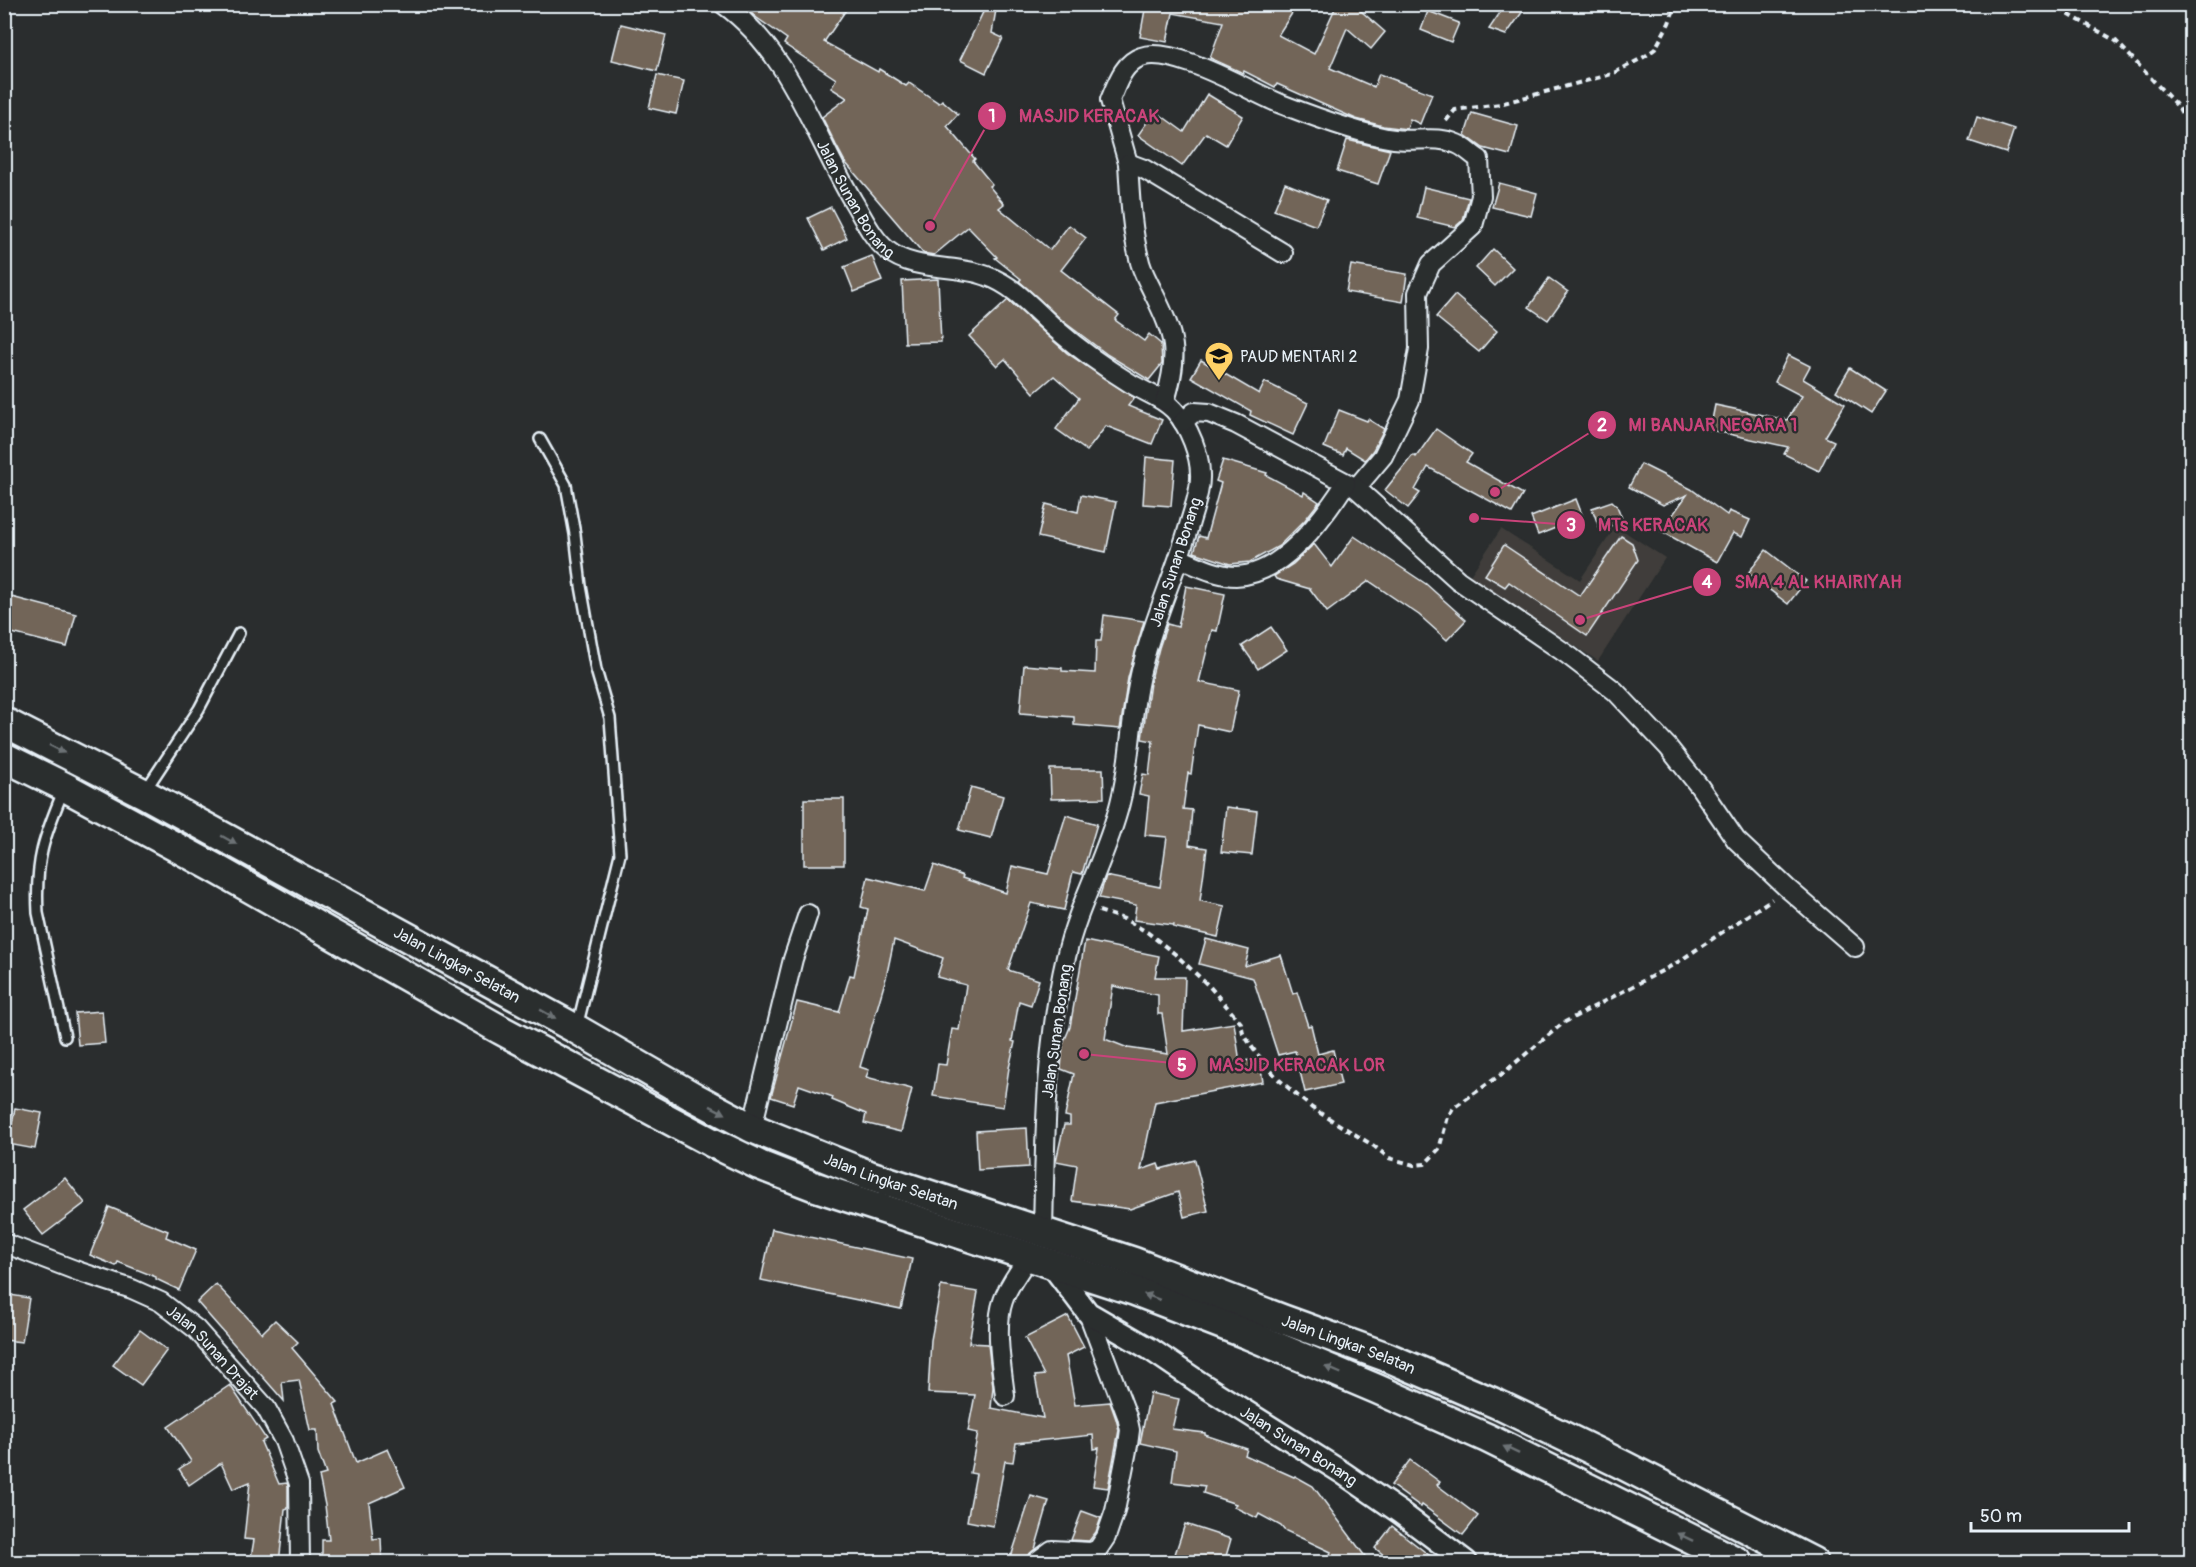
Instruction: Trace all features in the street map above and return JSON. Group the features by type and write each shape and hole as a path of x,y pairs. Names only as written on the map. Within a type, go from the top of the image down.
{"highway":[{"name":"Jalan Lingkar Selatan","path":"4,722 143,794 576,1029 752,1128 869,1176 1134,1262 1398,1362 1497,1404 1621,1464 1813,1563"},
{"name":"Jalan Lingkar Selatan","path":"4,757 65,787 213,867 461,1008 676,1124 759,1165 816,1187 1177,1307 1377,1389 1487,1438 1738,1563"},
{"path":"461,1008 480,977"}],"street":[{"name":"Jalan Sunan Bonang","path":"723,4 752,29 785,72 839,177 868,227 886,250 907,260 976,273 1000,281 1023,298 1080,349 1130,383 1165,401 1183,422 1198,458 1200,481 1196,501 1143,663 1134,700 1126,773 1119,808 1075,922 1064,967 1048,1072 1043,1232"},
{"path":"1165,401 1174,366 1174,345 1168,324 1139,260 1131,217 1128,163 1110,100 1123,70 1141,57 1164,56 1184,60 1281,104 1393,139 1417,141 1436,139 1457,144 1479,159 1482,188 1473,226 1431,264 1418,293 1419,349 1410,400 1383,456 1351,486 1297,545 1261,570 1235,576 1179,558"},
{"path":"1128,163 1144,169 1283,253"},
{"path":"1183,422 1194,412 1209,413 1261,437 1351,486 1458,580 1568,655 1615,691 1668,747 1699,786 1736,840 1855,947"},
{"path":"752,1128 793,959 808,914"},
{"name":"Jalan Sunan Drajat","path":"4,1243 132,1289 161,1302 196,1329 266,1408 284,1441 299,1484 300,1563"},
{"name":"Jalan Sunan Bonang","path":"1039,1260 1088,1313 1150,1349 1343,1473 1401,1513 1466,1563"},
{"path":"1005,1396 1001,1364 1000,1309 1006,1294 1039,1260"},
{"path":"1036,1563 1052,1550 1091,1552 1098,1549 1106,1537 1115,1510 1130,1430 1127,1416 1088,1313"}],"lane":[{"path":"540,439 567,486 596,670 610,718 620,854 576,1029"},
{"path":"143,794 199,709 239,633"},
{"path":"65,787 43,841 36,893 38,913 65,1036"}],"path":[{"path":"1436,139 1440,129 1455,110 1500,104 1604,76 1644,57 1655,49 1676,4"},
{"path":"2050,4 2116,40 2179,108 2192,134"},
{"path":"1082,905 1124,919 1147,932 1175,954 1210,987 1241,1023 1243,1033 1254,1050 1277,1078 1312,1108 1374,1146 1389,1158 1414,1165 1425,1164 1439,1149 1448,1117 1453,1108 1502,1074 1563,1023 1675,964 1787,888"}],"shaded area":[{"path":"1616,526 1665,558 1598,661 1469,577 1501,529 1580,580"}],"building":[{"path":"741,4 850,4 824,42 878,72 879,69 906,86 909,83 939,103 942,100 958,114 947,126 975,159 973,161 992,184 989,186 1004,204 999,208 1050,250 1069,225 1086,238 1061,270 1119,315 1115,320 1144,341 1149,334 1161,344 1162,364 1149,380 1108,355 1064,322 1019,281 1021,279 995,258 997,257 968,227 934,255 923,253 845,162 822,117 847,98 831,88 836,79 784,44 787,39"},
{"path":"987,4 997,4 992,33 1003,38 986,73 960,60"},
{"path":"1146,4 1298,4 1278,35 1314,54 1337,4 1353,4 1385,32 1371,49 1347,28 1330,68 1374,87 1379,74 1432,94 1420,124 1410,119 1407,129 1356,119 1277,84 1275,87 1244,71 1243,73 1210,58 1223,22 1173,13 1167,42 1140,37"},
{"path":"1506,4 1513,4 1523,11 1506,35 1489,29"},
{"path":"1428,11 1459,23 1451,42 1421,30"},
{"path":"621,24 666,35 657,71 612,60"},
{"path":"657,75 684,81 676,114 649,108"},
{"path":"1207,94 1243,116 1226,145 1206,133 1182,166 1138,135 1155,111 1184,132"},
{"path":"1472,113 1518,126 1510,155 1483,148 1465,135"},
{"path":"1977,117 2014,129 2006,153 1969,141"},
{"path":"1347,140 1390,150 1378,184 1337,171"},
{"path":"1285,183 1327,200 1316,226 1274,210"},
{"path":"1499,183 1537,193 1531,216 1492,207"},
{"path":"1424,187 1469,198 1463,220 1455,227 1417,218"},
{"path":"831,207 847,238 824,250 808,218"},
{"path":"1493,249 1513,268 1495,286 1476,268"},
{"path":"872,256 882,281 854,292 844,267"},
{"path":"1351,265 1407,274 1403,302 1346,292"},
{"path":"1549,278 1568,292 1548,320 1529,307"},
{"path":"938,279 941,342 905,343 902,281"},
{"path":"1455,295 1497,331 1479,352 1436,317"},
{"path":"1008,300 1067,353 1134,398 1128,406 1162,420 1152,444 1106,426 1087,451 1056,429 1079,398 1054,376 1034,393 1005,359 997,366 969,336"},
{"path":"1788,355 1810,366 1803,379 1845,404 1825,437 1834,441 1819,471 1784,454 1788,447 1710,430 1715,405 1787,420 1802,396 1775,382"},
{"path":"1201,360 1259,394 1265,382 1308,403 1293,435 1250,415 1251,411 1191,377"},
{"path":"1850,368 1886,391 1871,414 1836,391"},
{"path":"1339,410 1367,421 1368,419 1384,429 1365,460 1346,448 1343,455 1324,447"},
{"path":"1436,429 1472,454 1466,462 1523,494 1512,513 1428,467 1415,490 1420,493 1408,508 1385,490 1413,455 1416,457"},
{"path":"1146,457 1175,460 1171,506 1143,504"},
{"path":"1223,460 1267,473 1266,475 1303,495 1304,492 1319,502 1279,546 1250,562 1230,564 1194,552 1199,536 1206,538 1221,483 1216,481"},
{"path":"1641,464 1691,489 1727,515 1729,511 1750,520 1742,537 1733,533 1717,562 1661,531 1687,495 1663,505 1629,487"},
{"path":"1081,495 1116,502 1106,552 1038,537 1046,504 1078,512"},
{"path":"1576,499 1583,517 1538,535 1531,517"},
{"path":"1612,501 1617,506 1623,521 1600,530 1592,508"},
{"path":"1354,536 1426,584 1466,620 1447,640 1419,615 1369,581 1327,612 1310,589 1276,579 1274,576 1293,564 1314,544 1332,567"},
{"path":"1621,536 1632,543 1638,560 1587,636 1509,582 1505,587 1485,575 1504,545 1580,596"},
{"path":"1766,550 1806,581 1788,604 1748,573"},
{"path":"1186,586 1225,594 1217,631 1212,630 1199,682 1239,690 1230,732 1198,725 1183,809 1192,810 1189,845 1207,848 1200,901 1225,906 1218,937 1173,927 1174,925 1134,920 1136,905 1099,898 1106,876 1160,887 1167,837 1145,835 1149,796 1139,794 1143,774 1149,775 1153,741 1142,739 1150,683 1159,648 1167,624 1178,627"},
{"path":"4,595 76,614 67,647 4,631"},
{"path":"1104,615 1144,621 1128,678 1120,729 1074,725 1074,717 1020,713 1024,665 1095,673 1096,641 1101,641"},
{"path":"1271,627 1287,650 1258,669 1242,646"},
{"path":"1050,769 1103,769 1104,798 1051,799"},
{"path":"971,787 1003,796 991,838 959,830"},
{"path":"804,799 844,799 844,865 804,865"},
{"path":"1226,807 1257,811 1252,855 1221,852"},
{"path":"1066,815 1097,824 1082,874 1073,872 1064,910 1031,903 1008,970 1039,980 1031,1005 1019,1001 1012,1041 1015,1042 1003,1107 933,1096 938,1064 946,1065 952,1029 959,1030 966,985 937,977 943,958 894,940 886,978 860,1067 869,1070 866,1077 912,1089 901,1132 864,1123 866,1114 832,1100 833,1097 799,1085 793,1104 771,1097 797,1002 839,1012 850,975 854,976 868,909 861,907 868,877 925,891 934,865 963,876 962,878 1006,893 1012,866 1048,874"},
{"path":"1206,939 1249,950 1245,966 1281,955 1293,994 1297,992 1308,1026 1311,1025 1318,1054 1333,1050 1341,1084 1305,1092 1295,1051 1278,1055 1253,978 1199,964"},
{"path":"1085,941 1159,956 1155,977 1185,977 1183,1031 1234,1023 1240,1062 1259,1058 1263,1082 1155,1102 1141,1170 1158,1164 1160,1169 1195,1160 1208,1211 1184,1217 1178,1192 1130,1209 1072,1201 1077,1165 1056,1161 1064,1125 1070,1125 1070,1117 1065,1116 1074,1074 1061,1069 1063,1044 1070,1027","holes":["1113,986 1158,995 1158,1014 1162,1014 1168,1054 1128,1048 1105,1039"]},
{"path":"102,1011 105,1043 78,1045 75,1013"},
{"path":"15,1108 42,1113 35,1149 8,1144"},
{"path":"1027,1128 1029,1167 978,1170 976,1131"},
{"path":"65,1178 85,1203 43,1235 23,1210"},
{"path":"109,1207 168,1231 166,1237 196,1250 179,1290 156,1277 118,1262 116,1266 90,1255"},
{"path":"772,1229 912,1259 901,1309 761,1280"},
{"path":"216,1284 262,1333 275,1320 298,1342 292,1348 338,1402 334,1404 356,1463 388,1449 405,1487 369,1503 373,1539 381,1538 382,1563 322,1563 322,1540 329,1540 319,1476 326,1474 318,1452 317,1430 310,1430 299,1380 282,1382 284,1401 197,1302"},
{"path":"941,1286 978,1292 969,1343 988,1344 993,1387 991,1408 1043,1418 1035,1376 1044,1375 1025,1338 1068,1316 1084,1347 1066,1356 1075,1405 1110,1402 1119,1430 1108,1488 1093,1486 1099,1448 1094,1449 1093,1435 1016,1443 1013,1462 1005,1461 993,1526 967,1521 976,1474 970,1473 978,1433 968,1431 975,1395 928,1393 931,1340"},
{"path":"4,1294 29,1298 22,1342 4,1340"},
{"path":"140,1330 167,1350 141,1385 113,1365"},
{"path":"230,1385 266,1439 261,1442 279,1484 287,1483 288,1486 288,1508 285,1509 279,1563 250,1563 254,1540 244,1539 250,1482 233,1489 221,1463 189,1485 179,1469 191,1461 168,1427"},
{"path":"1150,1393 1179,1399 1172,1429 1205,1433 1205,1435 1247,1449 1245,1455 1313,1486 1370,1563 1327,1563 1331,1552 1284,1530 1259,1514 1257,1518 1234,1507 1236,1504 1203,1493 1205,1486 1172,1482 1176,1451 1140,1443"},
{"path":"1410,1460 1440,1482 1437,1485 1478,1516 1463,1535 1391,1485"},
{"path":"1031,1496 1049,1501 1035,1549 1026,1557 1025,1563 1009,1563"},
{"path":"1082,1511 1101,1518 1096,1532 1089,1541 1071,1540"},
{"path":"1185,1524 1231,1539 1224,1563 1172,1563"},
{"path":"1392,1526 1439,1563 1394,1563 1375,1548"}],"place":[{"name":"MASJID KERACAK","path":"930,226"},
{"name":"PAUD MENTARI 2","path":"1219,382"},
{"name":"MI BANJAR NEGARA 1","path":"1495,492"},
{"name":"MTs KERACAK","path":"1474,518"},
{"name":"SMA 4 AL KHAIRIYAH","path":"1580,620"},
{"name":"MASJID KERACAK LOR","path":"1084,1054"}]}
